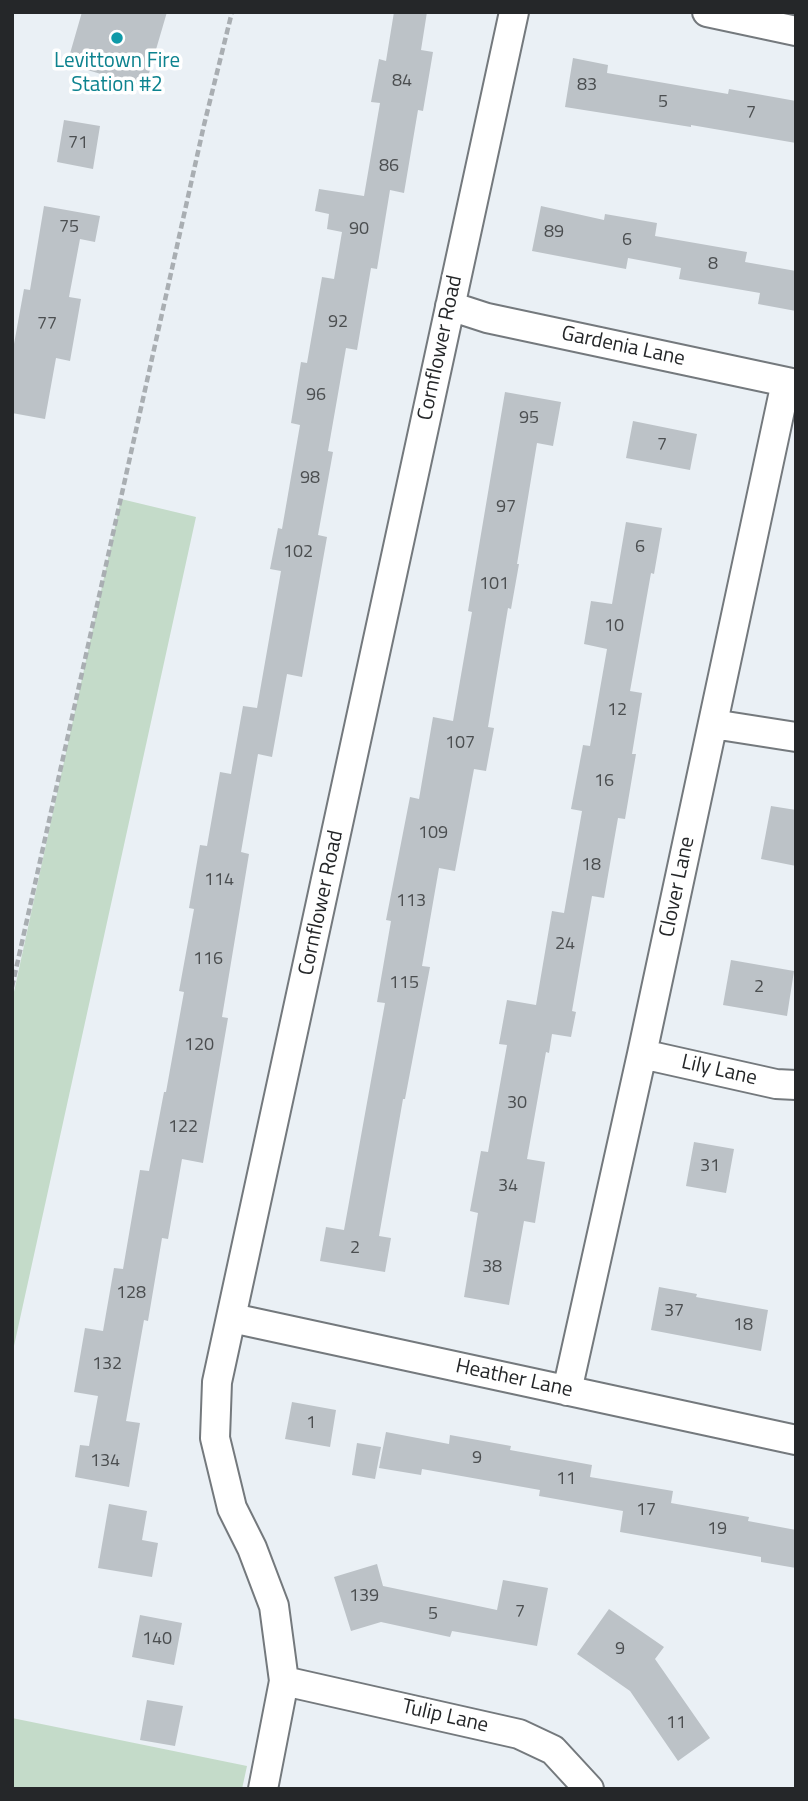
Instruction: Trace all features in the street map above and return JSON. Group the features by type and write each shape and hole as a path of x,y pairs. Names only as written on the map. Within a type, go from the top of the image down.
{"street":[{"name":"Cornflower Road","path":"262,1789 284,1681 274,1606 252,1548 232,1508 215,1438 217,1382 514,12"},
{"path":"707,12 796,31"},
{"name":"Gardenia Lane","path":"450,306 487,318 791,383"},
{"name":"Clover Lane","path":"566,1391 791,383"},
{"path":"713,724 796,737"},
{"name":"Lily Lane","path":"642,1054 776,1084 796,1085"},
{"name":"Heather Lane","path":"232,1318 796,1440"},
{"name":"Tulip Lane","path":"284,1681 519,1734 553,1750 589,1789"}],"path":[{"path":"12,987 204,125 232,12"}],"green space":[{"path":"121,499 196,517 12,1355 12,1001"},
{"path":"12,1718 247,1766 242,1789 12,1789"}],"building":[{"name":"Levittown Fire Station #2","path":"82,12 167,12 145,87 67,64"},
{"path":"394,12 427,12 421,50 433,52 423,111 418,110 404,193 390,190 377,269 371,268 357,350 346,348 328,451 333,452 318,535 327,537 302,677 287,674 272,757 258,754 241,852 249,854 222,1017 228,1018 203,1163 182,1159 168,1239 162,1238 148,1321 144,1320 126,1421 140,1423 129,1487 75,1477 80,1445 89,1446 98,1396 74,1392 85,1328 103,1331 114,1268 123,1269 140,1170 149,1171 166,1092 184,992 179,991 194,909 189,908 200,845 207,846 220,772 231,774 243,706 257,708 281,571 270,569 278,528 282,529 300,425 291,423 301,362 307,363 322,277 334,279 342,232 327,229 329,214 315,211 319,189 364,196 380,103 371,102 379,59 386,61"},
{"path":"573,58 608,65 607,73 728,94 729,89 796,101 796,143 565,107"},
{"path":"64,120 100,126 93,169 57,162"},
{"path":"44,206 100,216 95,242 80,239 69,297 81,299 70,361 56,358 45,419 12,413 12,355 24,289 30,290"},
{"path":"541,206 604,220 605,214 657,223 655,236 747,252 745,262 796,271 796,311 758,304 760,293 679,279 681,268 628,258 626,269 532,251"},
{"path":"505,392 561,402 553,446 537,443 519,564 511,609 508,608 488,727 494,728 486,771 474,769 455,871 439,868 422,966 430,967 379,1236 391,1238 385,1272 320,1261 326,1227 344,1230 385,1003 377,1002 391,921 386,920 410,797 419,799 433,717 453,721 472,612 468,611"},
{"path":"633,421 697,434 690,470 626,458"},
{"path":"626,522 662,528 654,574 651,573 630,691 642,693 632,754 636,754 625,819 618,818 604,898 592,896 572,1011 576,1012 571,1037 552,1034 549,1053 546,1052 527,1159 545,1162 535,1223 524,1221 509,1305 464,1297 478,1213 470,1211 481,1151 488,1152 507,1045 499,1044 507,1000 536,1005 552,911 564,913 582,811 571,809 583,745 590,746 607,649 584,644 591,601 612,604"},
{"path":"771,806 796,810 796,866 761,859"},
{"path":"731,960 794,971 787,1016 723,1005"},
{"path":"694,1142 734,1149 726,1193 686,1186"},
{"path":"659,1287 697,1294 696,1297 768,1310 761,1351 651,1330"},
{"path":"292,1402 336,1410 330,1447 285,1439"},
{"path":"386,1432 449,1444 450,1435 511,1446 510,1450 592,1465 590,1477 673,1491 671,1503 749,1517 748,1521 796,1530 796,1568 761,1562 761,1557 620,1532 623,1511 539,1496 540,1490 422,1469 421,1475 379,1468"},
{"path":"357,1443 381,1447 375,1479 352,1475"},
{"path":"109,1504 147,1511 142,1540 158,1543 152,1577 98,1568"},
{"path":"377,1564 383,1586 497,1610 503,1580 548,1588 537,1646 452,1631 450,1637 381,1622 351,1631 334,1577"},
{"path":"609,1609 664,1647 655,1659 710,1738 678,1761 630,1691 577,1654"},
{"path":"140,1615 182,1623 174,1665 132,1657"},
{"path":"147,1700 183,1706 175,1746 140,1740"}],"place":[{"name":"Levittown Fire Station #2","path":"117,38"}]}
